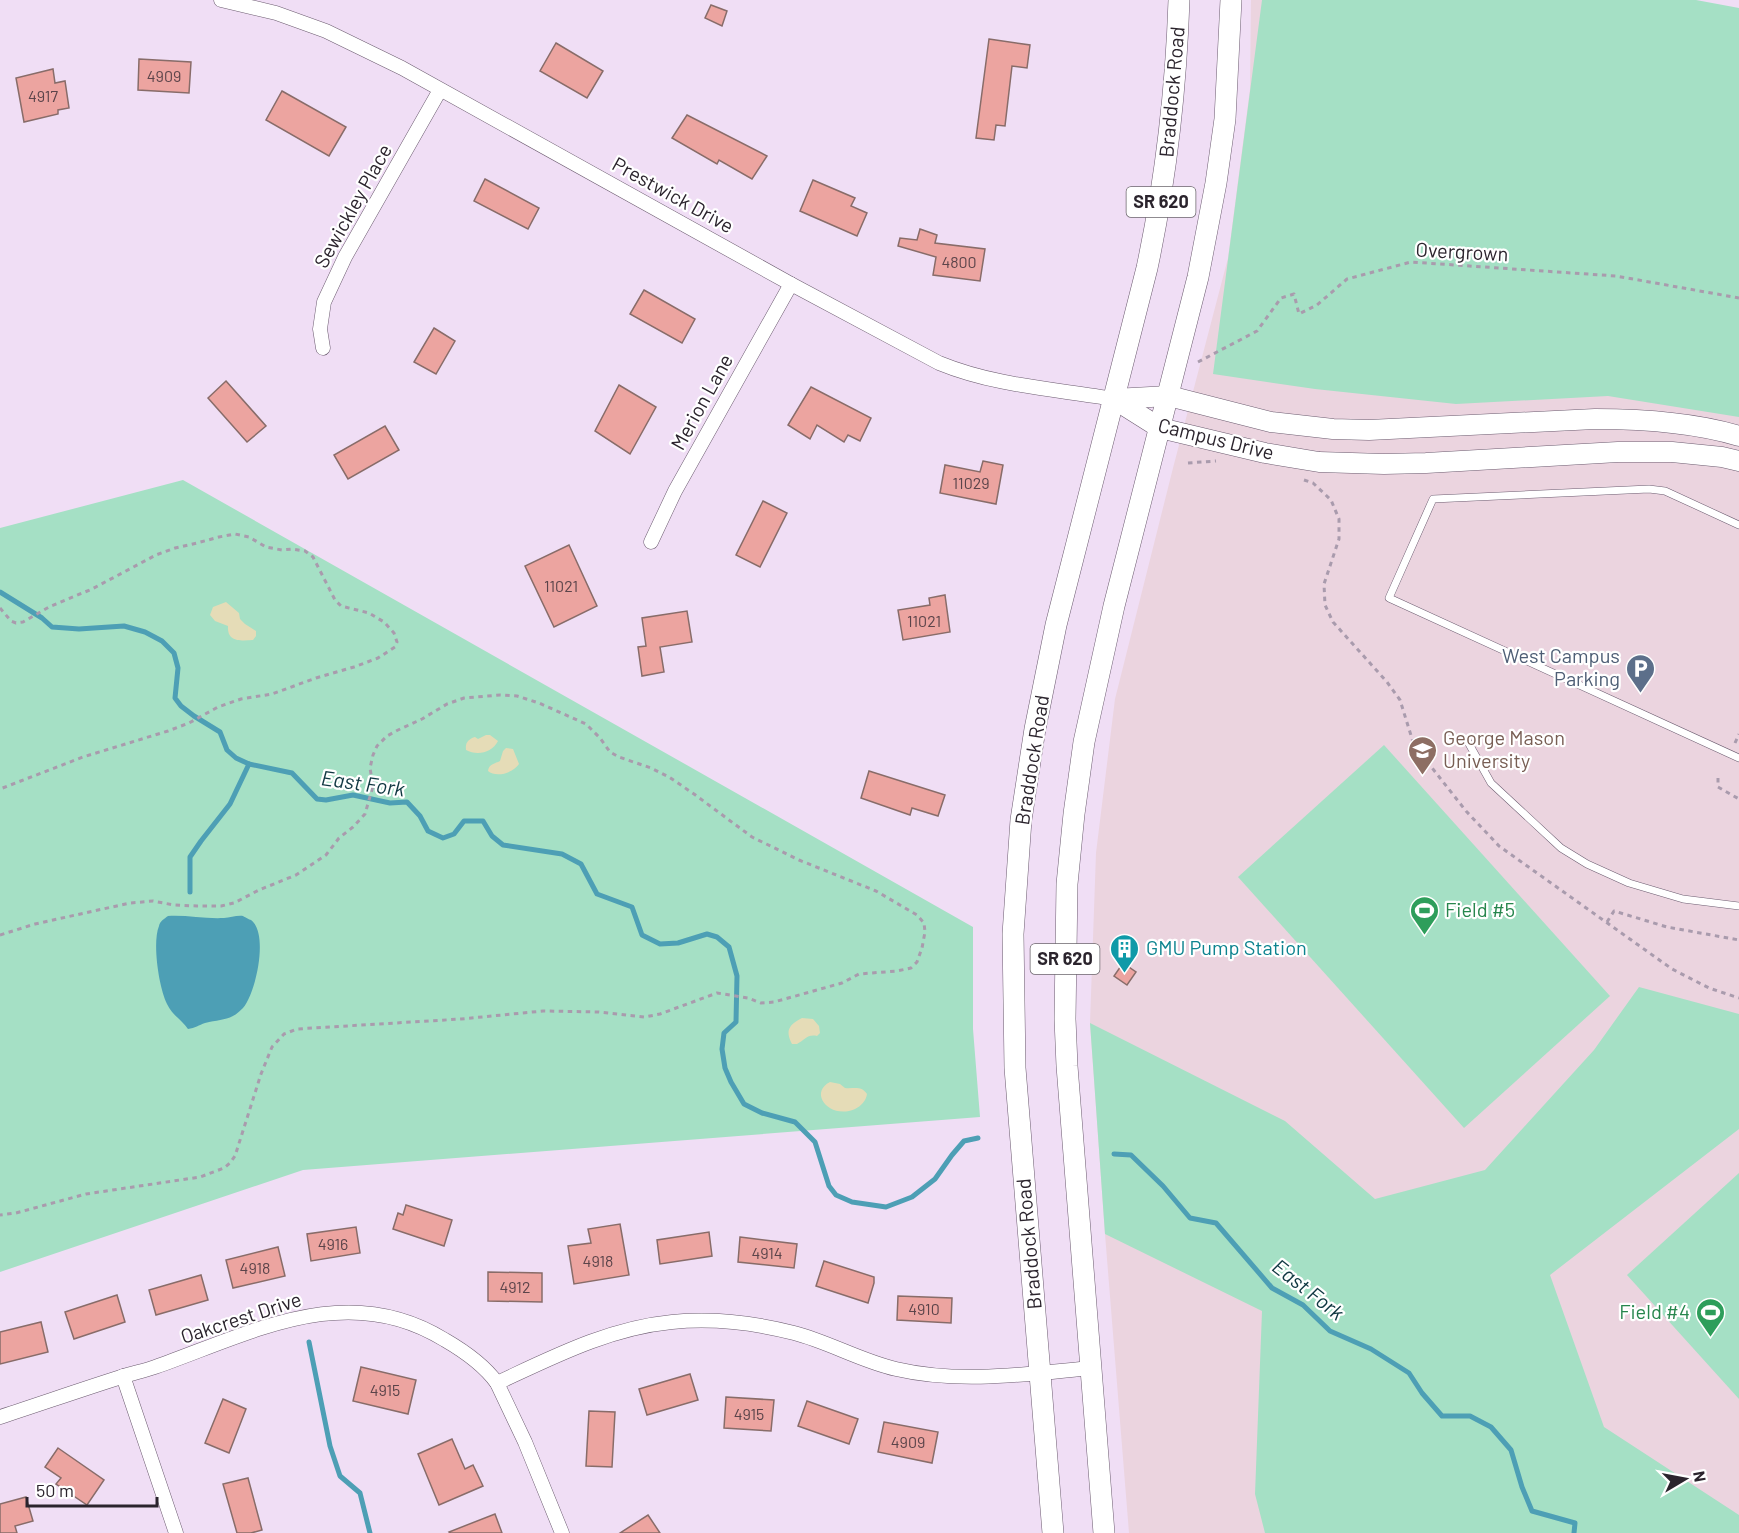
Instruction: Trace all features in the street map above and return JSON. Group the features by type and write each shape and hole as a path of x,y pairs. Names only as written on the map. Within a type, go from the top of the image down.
{"main road":[{"name":"Braddock Road","path":"1053,1533 1015,1056 1013,934 1021,820 1035,729 1056,625 1147,268 1160,208 1178,58 1179,0"},
{"name":"SR 620","path":"1104,1533 1067,1066 1065,1019 1067,885 1084,742 1114,606 1198,277 1216,183 1225,119 1231,0"}],"street":[{"name":"Prestwick Drive","path":"220,0 276,13 326,31 402,68 922,355 959,371 994,381 1114,399"},
{"name":"Sewickley Place","path":"322,348 320,329 324,302 345,257 440,90"},
{"name":"Merion Lane","path":"651,542 675,491 791,284"},
{"name":"Campus Drive","path":"1114,399 1169,396 1272,422 1333,429 1370,430 1628,419 1710,429 1739,436"},
{"name":"Campus Drive","path":"1114,399 1160,428 1292,458 1351,464 1426,463 1618,452 1662,452 1722,457 1739,461"},
{"name":"Oakcrest Drive","path":"0,1417 293,1319 324,1313 354,1311 394,1316 415,1323 451,1343 483,1367 497,1383 525,1442 562,1533"},
{"path":"497,1383 601,1337 649,1325 696,1321 740,1323 794,1333 869,1362 921,1374 982,1377 1091,1368"},
{"path":"123,1376 176,1533"}],"lane":[{"path":"1739,525 1665,491 1649,489 1433,499 1389,597 1739,758"},
{"path":"1468,742 1491,783 1561,848 1587,864 1629,883 1683,899 1739,906"}],"path":[{"name":"Overgrown","path":"1198,362 1257,331 1281,298 1294,294 1299,314 1317,305 1347,279 1411,262 1616,276 1739,298"},
{"path":"1188,464 1219,461"},
{"path":"1296,477 1313,483 1331,500 1339,519 1339,539 1324,584 1325,605 1333,622 1387,682 1400,700 1414,745 1466,811 1499,846 1672,969 1709,988 1739,998"},
{"path":"0,608 11,621 22,622 49,607 93,589 156,555 175,548 235,534 249,537 274,549 305,551 313,557 335,600 341,606 369,613 384,622 396,638 395,647 378,658 272,694 241,699 218,707 189,723 168,731 83,757 0,789"},
{"path":"0,935 130,903 153,901 174,905 220,906 234,903 296,874 326,855 339,838 360,820 368,807 372,790 370,768 373,755 377,746 387,736 422,720 447,704 464,698 500,695 517,696 539,703 586,724 610,752 619,758 651,768 669,777 752,837 799,860 876,891 906,908 924,923 925,932 917,962 911,968 859,975 842,983 774,1002 761,1003 748,998 717,993 660,1014 645,1017 599,1012 543,1011 461,1019 297,1029 284,1034 272,1047 235,1156 224,1168 200,1177 110,1190 0,1215"},
{"path":"1734,745 1739,734"},
{"path":"1718,778 1718,787 1739,798"},
{"path":"1607,922 1614,911 1667,927 1739,939"}],"shaded area":[{"name":"George Mason University","path":"1251,0 1665,0 1739,18 1739,1533 1129,1533 1090,1023 1096,853 1115,699 1228,258 1250,89"}],"green space":[{"path":"1262,0 1696,0 1739,8 1739,417 1608,396 1456,404 1315,389 1213,374"},
{"path":"183,480 973,927 973,1029 980,1117 303,1170 0,1272 0,528"},
{"name":"Field #5","path":"1384,745 1610,996 1464,1128 1238,877"},
{"path":"1639,987 1739,1014 1739,1129 1550,1275 1604,1427 1739,1515 1739,1533 1265,1533 1255,1494 1262,1311 1105,1234 1090,1023 1285,1121 1375,1199 1485,1170 1594,1050"},
{"name":"Field #4","path":"1739,1173 1739,1399 1627,1275"}],"sand":[{"path":"226,602 239,613 240,619 245,624 256,631 253,640 232,638 228,626 215,621 210,615 213,607"},
{"path":"486,735 498,741 488,751 479,753 466,750 469,740"},
{"path":"506,748 513,749 519,764 504,774 488,771 491,766 500,761"},
{"path":"802,1018 813,1019 819,1026 820,1033 797,1044 792,1044 789,1035 790,1028"},
{"path":"830,1082 840,1084 845,1088 862,1089 867,1094 866,1099 855,1109 837,1111 830,1108 825,1104 821,1092"}],"water":[{"path":"168,916 226,918 243,916 251,920 256,927 260,950 256,977 248,1000 243,1008 234,1015 188,1029 169,1008 159,977 156,954 160,924"}],"building":[{"path":"711,5 727,11 722,26 705,18"},
{"path":"989,39 1030,45 1027,68 1012,66 1005,126 996,125 994,140 976,138"},
{"path":"556,43 603,71 587,98 540,71"},
{"path":"139,59 191,62 189,93 138,90"},
{"path":"53,69 55,83 65,81 69,108 58,110 58,114 24,122 16,78"},
{"path":"282,91 346,127 329,156 266,120"},
{"path":"687,115 767,156 752,179 719,160 717,164 672,138"},
{"path":"485,179 539,208 528,229 474,201"},
{"path":"813,180 855,198 851,206 867,213 857,236 800,211"},
{"path":"920,229 937,235 935,243 985,249 980,281 933,275 936,257 898,246 900,238 917,240"},
{"path":"644,290 695,319 682,343 630,314"},
{"path":"434,328 455,341 436,374 414,362"},
{"path":"226,381 266,426 247,442 208,398"},
{"path":"619,385 656,407 630,454 595,431"},
{"path":"811,387 871,418 860,441 848,435 844,442 817,425 810,439 788,425"},
{"path":"385,426 399,450 348,479 334,455"},
{"path":"983,461 1003,465 996,504 940,493 945,465 980,472"},
{"path":"763,501 787,513 760,567 736,555"},
{"path":"569,545 597,606 554,627 525,566"},
{"path":"945,595 950,632 903,640 898,610 930,605 929,598"},
{"path":"687,611 692,642 660,647 664,672 642,676 638,647 646,646 642,618"},
{"path":"869,771 945,795 938,816 912,808 910,815 861,798"},
{"name":"GMU Pump Station","path":"1123,963 1136,972 1127,985 1114,976"},
{"path":"406,1205 452,1220 444,1246 393,1229 398,1213 403,1215"},
{"path":"620,1224 629,1275 574,1284 568,1246 591,1243 588,1229"},
{"path":"356,1227 360,1253 311,1261 307,1234"},
{"path":"709,1232 712,1256 660,1264 657,1240"},
{"path":"740,1237 797,1244 794,1268 738,1262"},
{"path":"278,1247 285,1276 233,1288 226,1260"},
{"path":"824,1261 874,1277 868,1303 816,1286"},
{"path":"488,1272 542,1273 542,1302 488,1301"},
{"path":"201,1275 208,1300 156,1315 149,1290"},
{"path":"117,1295 125,1322 74,1339 65,1312"},
{"path":"898,1296 952,1298 951,1323 897,1320"},
{"path":"41,1322 48,1352 0,1364 0,1332"},
{"path":"361,1367 416,1380 408,1414 353,1401"},
{"path":"690,1374 698,1400 647,1415 639,1389"},
{"path":"726,1397 774,1400 771,1431 724,1428"},
{"path":"223,1399 246,1409 229,1453 205,1443"},
{"path":"807,1401 858,1419 849,1444 798,1426"},
{"path":"589,1411 615,1412 612,1467 586,1466"},
{"path":"884,1422 938,1432 932,1463 878,1452"},
{"path":"452,1439 465,1469 473,1465 483,1486 439,1505 418,1454"},
{"path":"58,1448 104,1480 87,1505 56,1484 61,1478 45,1467"},
{"path":"248,1478 262,1530 237,1533 223,1484"},
{"path":"26,1497 33,1521 15,1526 17,1533 0,1533 0,1504"},
{"path":"495,1514 502,1533 449,1532"},
{"path":"648,1515 660,1533 620,1533"}],"waterway":[{"name":"East Fork","path":"0,592 42,618 52,627 79,629 124,626 145,632 162,641 174,653 178,668 175,698 181,706 220,732 227,750 236,758 249,764 292,773 317,799 326,800 353,795 390,803 407,802 420,816 428,831 443,838 454,834 464,821 483,821 492,836 503,845 562,854 581,864 597,894 632,907 642,935 660,944 678,943 707,934 717,937 729,947 737,976 736,1022 724,1033 722,1049 725,1068 731,1082 744,1104 762,1113 795,1122 815,1142 829,1186 836,1195 852,1202 886,1207 912,1197 935,1179 964,1141 978,1138"},
{"path":"190,892 190,857 230,804 249,764"},
{"name":"East Fork","path":"1114,1154 1131,1155 1163,1186 1190,1218 1216,1223 1272,1288 1303,1305 1330,1331 1371,1349 1409,1373 1422,1393 1442,1416 1470,1416 1491,1427 1511,1450 1532,1511 1575,1523 1574,1533"},
{"path":"309,1342 330,1446 340,1476 360,1493 370,1533"}],"place":[{"name":"West Campus Parking","path":"1641,694"},
{"name":"George Mason University","path":"1422,776"},
{"name":"Field #5","path":"1424,936"},
{"name":"GMU Pump Station","path":"1125,974"},
{"name":"Field #4","path":"1711,1338"}]}
